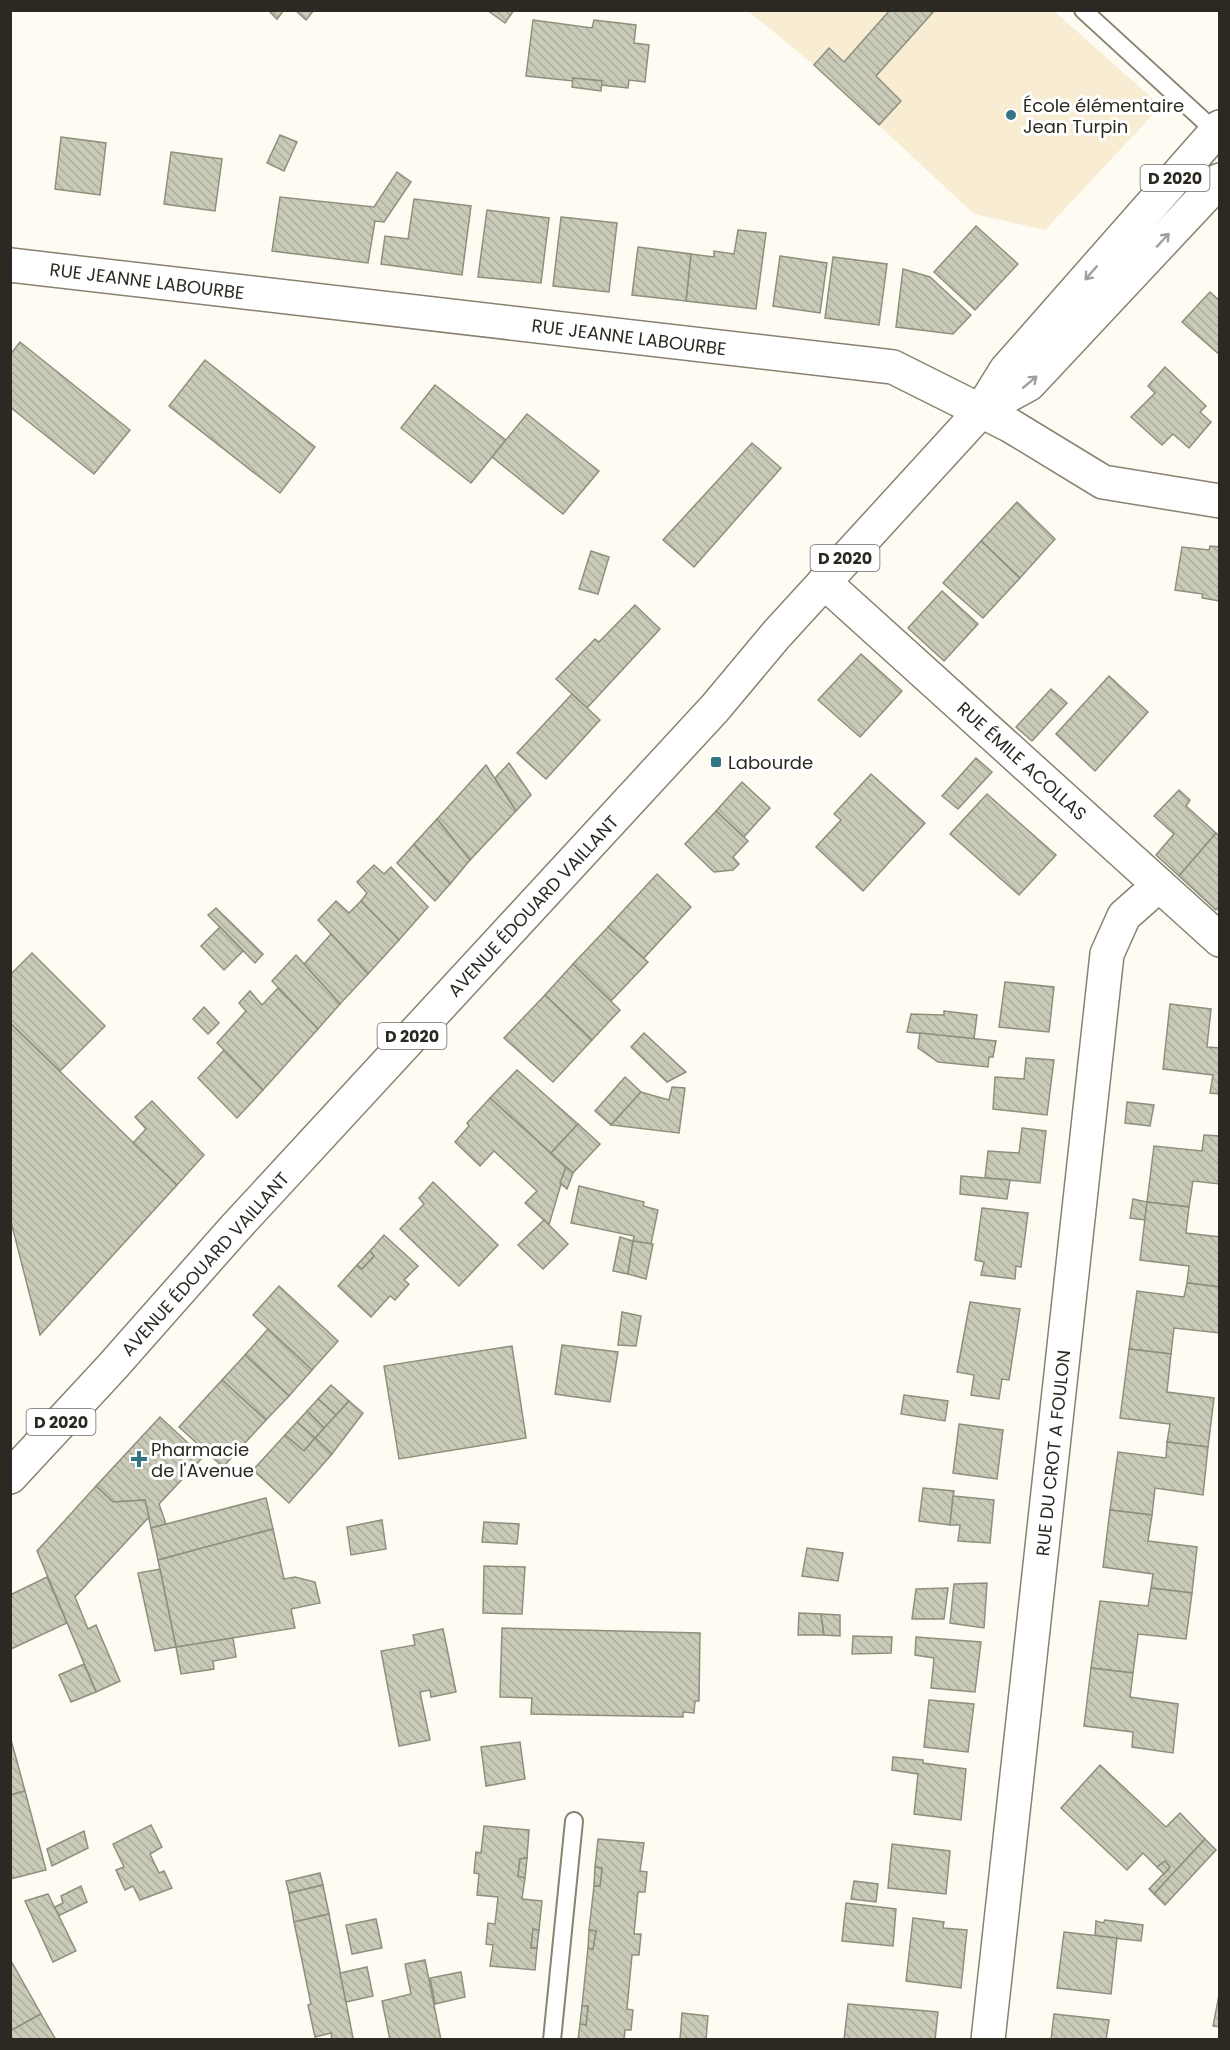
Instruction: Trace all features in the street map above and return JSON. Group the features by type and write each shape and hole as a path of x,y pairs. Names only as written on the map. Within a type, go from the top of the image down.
{"street":[{"name":"AVENUE ÉDOUARD VAILLANT","path":"10,1477 120,1358 234,1229 715,708 776,635 980,412 1006,370 1217,129"},
{"name":"AVENUE ÉDOUARD VAILLANT","path":"980,412 1029,384 1220,180"},
{"name":"RUE JEANNE LABOURBE","path":"10,266 892,367 1011,426 1103,482 1220,501"},
{"name":"RUE ÉMILE ACOLLAS","path":"824,582 1220,940"},
{"name":"RUE DU CROT A FOULON","path":"988,2040 1107,954 1124,916 1159,885"}],"lane":[{"path":"1083,10 1217,129"},
{"path":"552,2040 574,1821"}],"shaded area":[{"name":"École élémentaire Jean Turpin","path":"748,11 1054,11 1161,106 1045,230 974,214 814,65"}],"building":[{"path":"268,10 284,10 277,19"},
{"path":"295,10 314,10 306,20"},
{"path":"487,10 514,10 505,23"},
{"path":"890,10 935,10 876,76 901,101 879,125 814,65 829,48 844,62"},
{"path":"533,20 592,28 594,20 636,25 634,43 649,45 645,82 629,80 628,88 601,85 602,81 573,78 573,81 526,76"},
{"path":"573,78 602,81 601,91 572,87"},
{"path":"280,135 297,142 284,171 267,163"},
{"path":"61,137 106,143 100,195 55,189"},
{"path":"171,152 222,159 215,211 164,204"},
{"path":"397,172 411,182 384,222 375,221 368,263 272,251 280,197 374,207"},
{"path":"414,199 471,206 462,275 381,264 385,236 408,239"},
{"path":"487,210 549,218 541,283 478,277"},
{"path":"561,217 617,223 609,292 553,286"},
{"path":"976,226 1018,264 975,310 934,272"},
{"path":"738,230 766,233 756,309 686,301 691,254 714,257 714,251 734,254"},
{"path":"638,247 691,254 686,301 632,295"},
{"path":"780,256 827,263 820,313 773,306"},
{"path":"833,257 887,264 879,325 825,318"},
{"path":"903,269 930,277 971,315 953,334 896,327"},
{"path":"1210,292 1220,301 1220,355 1182,322"},
{"path":"20,342 130,430 94,474 10,407 10,355"},
{"path":"205,360 315,447 280,493 169,406"},
{"path":"1165,367 1206,406 1200,412 1211,422 1189,448 1173,434 1162,445 1131,417 1155,393 1148,386"},
{"path":"435,385 506,440 471,483 401,428"},
{"path":"527,414 599,471 563,514 492,457"},
{"path":"752,443 781,468 694,567 663,540"},
{"path":"1017,502 1055,539 1020,578 981,541"},
{"path":"981,541 1020,578 983,618 943,583"},
{"path":"1210,546 1220,547 1220,601 1202,598 1203,594 1175,590 1182,547 1209,550"},
{"path":"591,551 609,557 598,594 579,589"},
{"path":"942,591 978,624 944,661 908,628"},
{"path":"635,605 660,629 587,708 556,679 595,639 599,642"},
{"path":"861,654 902,691 860,737 818,700"},
{"path":"1109,676 1148,712 1095,771 1056,734"},
{"path":"1051,689 1067,703 1032,741 1016,727"},
{"path":"572,694 600,720 546,779 517,753"},
{"path":"976,758 992,772 958,809 942,796"},
{"path":"509,763 531,795 516,811 495,778"},
{"path":"486,765 516,811 470,860 437,819"},
{"path":"871,774 925,823 863,891 816,847 841,820 834,814"},
{"path":"742,782 770,808 744,837 716,811"},
{"path":"1179,790 1190,800 1186,806 1216,833 1179,876 1156,855 1174,834 1154,816"},
{"path":"987,794 1056,855 1019,895 950,834"},
{"path":"716,811 748,841 733,857 739,864 733,870 714,872 685,844"},
{"path":"437,819 470,860 450,884 414,844"},
{"path":"1216,833 1220,837 1220,906 1216,910 1179,876"},
{"path":"414,844 450,884 435,901 397,863"},
{"path":"374,865 384,874 391,867 428,907 399,940 361,901 367,893 357,882"},
{"path":"657,874 691,907 644,958 608,927"},
{"path":"336,901 349,913 361,901 399,940 368,974 318,920"},
{"path":"216,908 263,954 255,963 208,915"},
{"path":"220,927 243,951 224,970 201,946"},
{"path":"608,927 648,962 611,1001 573,964"},
{"path":"331,934 368,974 340,1004 304,964"},
{"path":"32,953 105,1026 60,1071 10,1023 10,975"},
{"path":"296,955 340,1004 318,1029 272,981"},
{"path":"573,964 620,1010 592,1040 545,995"},
{"path":"1005,982 1054,987 1049,1032 999,1027"},
{"path":"278,988 318,1029 263,1090 217,1043 246,1011 239,1003 250,991 262,1005"},
{"path":"545,995 592,1040 553,1082 504,1038"},
{"path":"1170,1004 1211,1009 1207,1047 1220,1048 1220,1094 1210,1093 1213,1075 1163,1069"},
{"path":"204,1007 219,1023 208,1034 193,1019"},
{"path":"944,1011 977,1015 974,1039 907,1032 911,1014 944,1015"},
{"path":"10,1023 177,1185 40,1335 10,1218"},
{"path":"644,1033 686,1072 667,1082 631,1047"},
{"path":"920,1033 996,1041 993,1057 989,1057 988,1067 938,1062 918,1048"},
{"path":"224,1050 263,1090 237,1118 198,1078"},
{"path":"1026,1058 1054,1060 1047,1115 993,1109 995,1077 1024,1079"},
{"path":"517,1070 578,1124 551,1153 490,1098"},
{"path":"625,1077 641,1092 611,1125 595,1111"},
{"path":"672,1087 685,1088 679,1133 611,1125 641,1092 669,1100"},
{"path":"490,1098 566,1167 549,1225 525,1203 537,1191 494,1151 480,1166 455,1142 469,1126 467,1123"},
{"path":"152,1101 204,1155 177,1185 133,1143 146,1129 135,1117"},
{"path":"1127,1102 1154,1105 1150,1126 1125,1123"},
{"path":"578,1124 600,1144 573,1173 551,1153"},
{"path":"1022,1128 1046,1131 1040,1183 985,1178 988,1151 1019,1153"},
{"path":"1204,1135 1220,1136 1220,1184 1193,1181 1189,1207 1147,1202 1154,1146 1202,1151"},
{"path":"566,1167 573,1173 567,1189 560,1183"},
{"path":"961,1176 1010,1180 1007,1199 960,1194"},
{"path":"433,1182 498,1245 459,1286 400,1229 424,1204 419,1198"},
{"path":"579,1186 644,1202 643,1206 658,1210 651,1244 633,1241 634,1236 571,1223"},
{"path":"1133,1199 1147,1202 1145,1220 1130,1218"},
{"path":"1147,1202 1189,1207 1186,1233 1220,1237 1220,1287 1187,1283 1189,1266 1140,1260"},
{"path":"982,1208 1028,1213 1021,1267 1016,1266 1015,1279 981,1275 984,1262 975,1260"},
{"path":"544,1220 568,1244 543,1269 518,1245"},
{"path":"384,1235 418,1266 404,1280 409,1284 395,1300 390,1296 371,1317 338,1286 357,1265 362,1269 374,1256 370,1251"},
{"path":"620,1237 633,1241 628,1274 613,1271"},
{"path":"633,1241 653,1244 646,1279 628,1274"},
{"path":"370,1251 374,1256 362,1269 357,1265"},
{"path":"1187,1283 1220,1287 1220,1333 1174,1328 1171,1354 1129,1349 1137,1291 1184,1297"},
{"path":"279,1286 338,1341 312,1370 253,1315"},
{"path":"970,1302 1020,1309 1009,1380 1002,1379 999,1399 971,1395 974,1375 957,1372"},
{"path":"622,1312 641,1316 636,1346 618,1345"},
{"path":"268,1329 312,1370 289,1396 245,1355"},
{"path":"562,1345 618,1352 610,1402 555,1394"},
{"path":"512,1346 526,1438 399,1459 384,1366"},
{"path":"1129,1349 1171,1354 1167,1392 1214,1398 1208,1447 1167,1442 1170,1424 1120,1418"},
{"path":"245,1355 289,1396 266,1420 222,1380"},
{"path":"222,1380 266,1420 223,1467 179,1427"},
{"path":"331,1385 349,1401 336,1415 318,1399"},
{"path":"904,1395 948,1401 945,1421 901,1414"},
{"path":"318,1399 336,1415 324,1428 307,1411"},
{"path":"349,1401 363,1413 332,1454 315,1438"},
{"path":"307,1411 324,1428 315,1438 297,1422"},
{"path":"160,1417 203,1457 159,1504 166,1524 151,1528 145,1500 113,1502 96,1486"},
{"path":"297,1422 315,1438 304,1451 285,1435"},
{"path":"959,1424 1003,1430 997,1479 953,1473"},
{"path":"285,1435 304,1451 315,1438 332,1454 289,1503 253,1470"},
{"path":"1167,1442 1208,1447 1203,1495 1155,1488 1152,1515 1110,1510 1118,1452 1166,1458"},
{"path":"96,1486 113,1502 145,1500 149,1517 75,1597 88,1629 96,1625 120,1681 96,1692 37,1551"},
{"path":"923,1488 954,1491 950,1525 919,1521"},
{"path":"953,1496 994,1500 990,1543 958,1541 960,1525 950,1525"},
{"path":"266,1498 273,1529 158,1560 151,1528"},
{"path":"1110,1510 1152,1515 1148,1541 1197,1547 1192,1593 1151,1588 1153,1574 1103,1567"},
{"path":"382,1520 386,1549 351,1555 347,1527"},
{"path":"484,1522 519,1524 517,1544 482,1542"},
{"path":"273,1529 284,1579 295,1577 315,1582 320,1603 291,1609 295,1628 176,1647 158,1560"},
{"path":"807,1548 843,1553 838,1581 802,1576"},
{"path":"484,1566 525,1567 522,1614 483,1613"},
{"path":"160,1569 176,1647 155,1651 138,1573"},
{"path":"47,1577 67,1623 11,1649 10,1595"},
{"path":"987,1583 984,1628 950,1623 954,1584"},
{"path":"948,1588 944,1619 912,1619 916,1589"},
{"path":"1151,1588 1192,1593 1186,1639 1138,1634 1133,1673 1091,1668 1100,1601 1148,1606"},
{"path":"799,1613 821,1614 824,1635 798,1635"},
{"path":"821,1614 840,1615 840,1636 824,1635"},
{"path":"502,1628 700,1633 699,1701 695,1701 694,1713 683,1712 683,1717 531,1714 532,1698 500,1697"},
{"path":"443,1629 456,1692 431,1697 430,1690 420,1692 430,1740 399,1746 381,1651 415,1645 413,1635"},
{"path":"853,1636 892,1637 891,1653 852,1654"},
{"path":"916,1637 981,1642 975,1692 931,1688 934,1658 915,1655"},
{"path":"233,1638 236,1657 213,1661 214,1669 181,1674 176,1647"},
{"path":"84,1664 96,1692 71,1702 59,1675"},
{"path":"1091,1668 1133,1673 1130,1697 1178,1704 1173,1753 1132,1747 1133,1732 1084,1726"},
{"path":"929,1700 974,1704 968,1752 924,1747"},
{"path":"10,1736 25,1791 10,1795"},
{"path":"520,1742 525,1779 486,1786 481,1747"},
{"path":"893,1757 923,1760 923,1763 966,1769 961,1820 914,1814 918,1774 892,1770"},
{"path":"1100,1765 1166,1827 1180,1813 1205,1839 1154,1894 1149,1889 1170,1867 1165,1861 1157,1867 1143,1853 1127,1870 1061,1808"},
{"path":"25,1791 46,1870 10,1879 10,1795"},
{"path":"151,1825 162,1847 150,1854 159,1873 164,1871 172,1888 140,1900 133,1886 125,1890 116,1870 124,1867 113,1844"},
{"path":"484,1826 529,1830 527,1858 520,1859 518,1876 525,1878 522,1899 542,1901 539,1930 533,1929 531,1948 537,1948 535,1970 490,1966 493,1945 486,1944 488,1923 495,1924 498,1897 477,1895 479,1874 474,1873 476,1852 481,1853"},
{"path":"84,1831 88,1848 52,1866 47,1849"},
{"path":"598,1839 644,1843 640,1871 647,1872 645,1892 638,1892 634,1934 641,1934 639,1955 632,1955 627,2009 633,2010 631,2030 625,2030 624,2040 578,2040 580,2024 586,2025 588,2006 582,2006 588,1948 593,1949 596,1931 589,1930 594,1886 600,1886 602,1868 595,1867"},
{"path":"1205,1839 1216,1850 1165,1905 1154,1894"},
{"path":"892,1844 950,1851 946,1894 888,1888"},
{"path":"527,1858 525,1878 518,1876 520,1859"},
{"path":"1165,1861 1170,1867 1164,1874 1157,1867"},
{"path":"595,1867 602,1868 600,1886 594,1886"},
{"path":"320,1873 323,1885 289,1893 286,1881"},
{"path":"854,1881 878,1884 876,1902 851,1899"},
{"path":"323,1885 329,1914 294,1922 289,1893"},
{"path":"81,1886 87,1902 58,1916 55,1907 63,1903 61,1896"},
{"path":"48,1894 76,1951 53,1962 25,1901"},
{"path":"846,1903 896,1909 893,1946 842,1941"},
{"path":"329,1914 353,2038 348,2040 332,2040 331,2033 315,2037 308,2005 311,2004 294,1922"},
{"path":"913,1918 944,1922 943,1928 967,1930 961,1988 906,1981"},
{"path":"376,1919 382,1948 352,1954 346,1925"},
{"path":"1105,1920 1143,1925 1141,1941 1095,1936 1096,1921 1103,1923"},
{"path":"533,1929 539,1930 537,1948 531,1948"},
{"path":"589,1930 596,1931 593,1949 588,1948"},
{"path":"1064,1932 1117,1938 1111,1994 1057,1988"},
{"path":"10,1959 41,2014 10,2031"},
{"path":"425,1960 441,2040 390,2040 382,2001 411,1994 405,1964"},
{"path":"367,1967 373,1996 346,2002 340,1973"},
{"path":"461,1972 465,1997 435,2004 430,1978"},
{"path":"1220,1995 1220,2027 1213,2026"},
{"path":"848,2004 938,2012 935,2040 844,2040"},
{"path":"582,2006 588,2006 586,2025 580,2024"},
{"path":"682,2013 708,2016 706,2040 680,2040"},
{"path":"41,2014 56,2040 10,2040 10,2031"},
{"path":"1054,2014 1109,2020 1106,2040 1051,2040"}],"place":[{"name":"École élémentaire Jean Turpin","path":"1011,115"},
{"name":"Labourde","path":"716,762"},
{"name":"Pharmacie de l'Avenue","path":"139,1459"}]}
